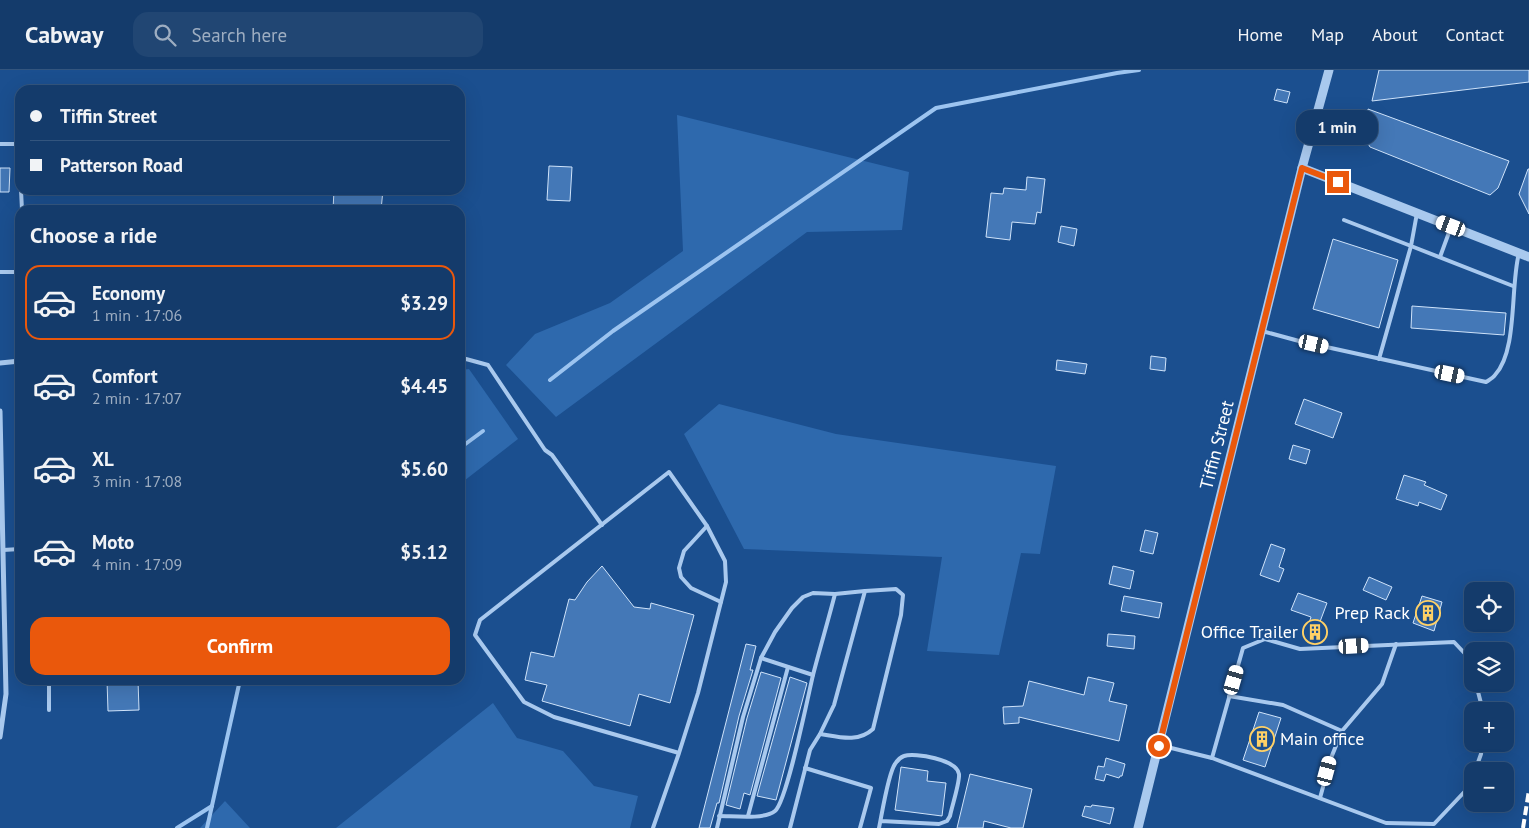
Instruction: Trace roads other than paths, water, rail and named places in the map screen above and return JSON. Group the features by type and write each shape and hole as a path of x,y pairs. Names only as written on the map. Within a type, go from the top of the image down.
{"street":[{"name":"Tiffin Street","path":"1138,828 1302,168 1329,70"},
{"path":"1302,168 1529,257"},
{"path":"0,363 15,362"},
{"path":"0,411 6,694 0,736"}],"lane":[{"path":"0,144 15,144"},
{"path":"1378,359 1411,246 1418,213"},
{"path":"1344,220 1513,286"},
{"path":"1440,258 1451,226"},
{"path":"1262,331 1298,341 1486,382 1496,375 1505,357 1511,334 1514,269 1519,253"},
{"path":"0,272 15,272"},
{"path":"465,358 488,365 545,450 552,455 602,525"},
{"path":"653,828 679,753 698,693 726,582 725,560 708,526 669,472 480,620 475,635 524,702 554,717 679,753"},
{"path":"708,526 684,551 679,568 681,577 691,588 721,602"},
{"path":"3,550 15,549"},
{"path":"717,828 743,717 761,658 792,608 803,597 813,593 835,594 896,589 903,595 901,615 873,729 865,737 851,738 820,734"},
{"path":"790,828 810,750 834,705 865,591"},
{"path":"719,816 766,815 776,810 780,803 835,594"},
{"path":"1212,758 1243,648 1265,639 1300,648 1454,642 1464,653"},
{"path":"1320,798 1330,758 1342,730 1382,684 1396,644"},
{"path":"761,658 813,675"},
{"path":"748,816 788,667"},
{"path":"49,685 49,710"},
{"path":"1230,696 1283,704 1342,730"},
{"path":"1159,746 1212,758 1386,822 1434,824 1464,792"},
{"path":"879,828 880,821 892,771 899,759 904,756 916,755 947,761 956,767 959,774 950,816 947,821 940,824 880,821"},
{"path":"805,768 871,788 860,828"}],"waterway":[{"path":"550,380 613,331 936,108 1139,70"},
{"path":"465,444 483,431"},
{"path":"207,828 239,685"},
{"path":"177,828 212,806"}],"railway":[{"path":"1523,828 1529,790"}],"place":[{"name":"Prep Rack","path":"1428,613"},
{"name":"Office Trailer","path":"1315,632"},
{"name":"Main office","path":"1262,739"}]}
